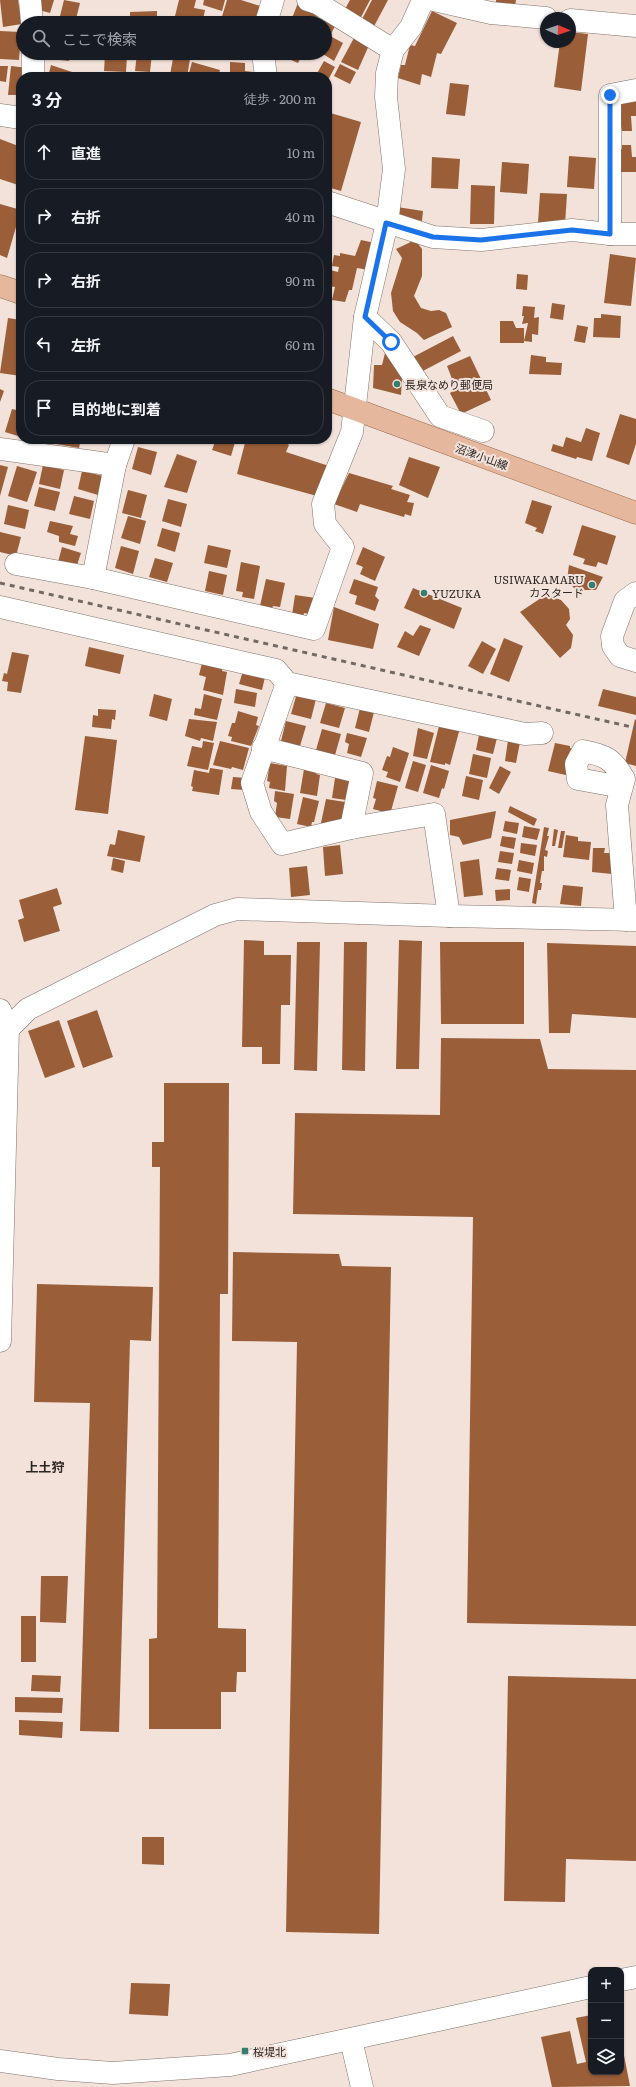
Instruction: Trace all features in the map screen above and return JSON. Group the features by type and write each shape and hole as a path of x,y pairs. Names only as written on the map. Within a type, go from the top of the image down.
{"main road":[{"path":"0,286 16,292"},
{"name":"沼津小山線","path":"332,401 636,513"}],"street":[{"path":"30,0 31,16"},
{"path":"268,16 273,0"},
{"path":"308,0 317,3 393,50"},
{"path":"16,564 92,578 314,629 343,547 325,524 323,504 352,432 365,317 386,223 394,169 386,97 386,73 393,50 411,27 423,0"},
{"path":"434,0 492,13 540,17"},
{"path":"576,21 636,26"},
{"path":"33,60 33,72"},
{"path":"263,60 265,72"},
{"path":"610,234 610,95 636,90"},
{"path":"0,115 16,117"},
{"path":"332,204 386,223 433,237 481,240 572,230 610,234 636,234"},
{"path":"365,317 391,342 440,416 483,431"},
{"path":"92,578 115,465 122,444"},
{"path":"0,449 115,465"},
{"path":"636,593 624,602 612,636 612,646 620,656 636,661"},
{"path":"0,606 276,670 287,682 525,734 542,733"},
{"path":"287,682 252,783 262,812 282,844 351,828 434,814 449,916"},
{"path":"263,748 362,773 351,828"},
{"path":"0,1342 4,1019 28,1009 215,915 237,909 631,920 617,805 622,787"},
{"path":"624,1979 636,1977"},
{"path":"0,2061 58,2069 113,2073 185,2070 230,2065 588,1988"},
{"path":"351,2040 362,2087"}],"building":[{"path":"0,0 18,0 21,16 16,16 16,25 3,27"},
{"path":"41,0 54,0 50,13 39,10"},
{"path":"64,0 80,3 77,16 60,16"},
{"path":"179,0 196,0 194,8 205,10 204,16 175,16"},
{"path":"204,0 225,0 222,11 203,5"},
{"path":"227,0 241,0 260,6 256,16 222,16"},
{"path":"350,0 370,0 360,19 344,11"},
{"path":"372,0 388,0 372,30 360,23"},
{"path":"496,0 516,0 515,6 496,3"},
{"path":"298,3 320,12 318,16 293,16"},
{"path":"157,11 157,16 130,16 130,12"},
{"path":"432,11 457,23 441,54 437,53 431,77 422,74 420,85 398,78 401,65 405,65 410,45 415,46"},
{"path":"332,22 336,24 332,32"},
{"path":"0,31 16,32 16,60 0,59"},
{"path":"576,33 588,34 581,91 554,87 559,48 576,48"},
{"path":"355,36 370,43 358,70 341,62"},
{"path":"332,37 343,43 334,61 332,60"},
{"path":"105,60 127,60 126,72 104,71"},
{"path":"136,60 151,60 150,72 135,71"},
{"path":"173,60 190,60 188,72 171,72"},
{"path":"291,60 300,60 298,63"},
{"path":"324,61 335,67 332,73 318,72"},
{"path":"192,62 220,70 219,72 189,72"},
{"path":"230,62 245,63 245,71 253,72 230,72"},
{"path":"340,64 356,72 350,84 334,76"},
{"path":"51,65 72,72 49,72"},
{"path":"0,66 8,66 6,82 0,81"},
{"path":"11,66 28,68 28,72 16,72 16,95 8,95"},
{"path":"450,83 469,85 465,116 446,114"},
{"path":"636,101 636,116 631,116 632,131 622,131 621,126 614,126 615,102"},
{"path":"332,113 361,122 341,191 332,188"},
{"path":"0,139 16,145 16,184 0,179"},
{"path":"622,145 631,145 632,157 636,157 636,172 620,172 614,149 622,149"},
{"path":"569,156 596,158 594,189 567,187"},
{"path":"432,157 460,159 458,189 431,188"},
{"path":"502,162 529,164 527,194 500,192"},
{"path":"471,185 495,186 494,224 470,224"},
{"path":"540,193 567,194 565,225 538,223"},
{"path":"0,204 16,209 16,227 7,258 0,255"},
{"path":"397,207 423,211 422,221 395,217"},
{"path":"361,240 375,243 369,270 357,268 352,290 349,290 345,302 332,300 335,287 332,287 332,270 338,272 339,267 332,266 334,255 340,256 340,253 355,256"},
{"path":"415,240 422,249 422,276 414,296 421,308 431,311 439,310 446,313 452,327 424,340 417,333 400,322 393,311 391,293 402,258 396,249"},
{"path":"610,254 636,258 631,306 604,303"},
{"path":"517,274 528,275 527,290 516,289"},
{"path":"552,303 565,305 563,320 550,318"},
{"path":"523,306 535,307 534,318 539,317 538,335 532,334 532,342 524,341 528,323 522,324 524,316 522,316"},
{"path":"601,314 621,316 620,338 593,337 594,318 601,318"},
{"path":"8,318 16,319 16,375 0,373"},
{"path":"500,321 513,321 516,328 524,328 524,343 500,343"},
{"path":"577,325 588,327 585,343 574,341"},
{"path":"453,336 461,351 419,373 411,358"},
{"path":"385,353 402,378 401,395 373,388 374,365 382,365"},
{"path":"531,355 546,357 546,362 562,363 561,375 529,374"},
{"path":"470,356 491,400 461,414 450,393 456,389 447,366"},
{"path":"0,389 4,391 0,402"},
{"path":"12,409 16,410 16,435 5,432"},
{"path":"620,414 636,419 636,444 629,465 606,457"},
{"path":"586,428 600,433 592,461 577,457 576,459 551,451 553,444 563,447 566,437 581,442"},
{"path":"56,444 80,444 79,448"},
{"path":"214,444 235,444 231,456 212,450"},
{"path":"245,444 288,444 289,445 286,452 329,466 317,496 237,474"},
{"path":"138,447 157,452 151,475 132,469"},
{"path":"177,454 197,461 187,493 164,487"},
{"path":"409,457 440,467 428,498 399,485"},
{"path":"0,465 8,467 0,496"},
{"path":"43,465 64,470 60,489 39,484"},
{"path":"17,466 37,472 27,502 8,496"},
{"path":"82,471 103,476 98,495 78,489"},
{"path":"349,473 393,486 391,489 410,495 407,502 414,503 411,516 405,514 404,517 360,504 357,512 334,504"},
{"path":"39,487 60,492 55,511 34,506"},
{"path":"128,490 147,495 141,518 122,513"},
{"path":"74,496 94,501 90,519 69,514"},
{"path":"168,499 187,504 181,527 162,521"},
{"path":"532,500 552,506 543,534 535,531 537,528 525,523"},
{"path":"8,505 29,510 25,529 4,524"},
{"path":"128,516 146,521 140,544 121,538"},
{"path":"50,521 73,526 70,534 78,536 75,546 59,542 59,536 47,532"},
{"path":"582,525 616,536 607,565 598,562 596,567 583,564 585,559 573,555"},
{"path":"162,528 180,533 175,552 157,546"},
{"path":"0,532 21,537 16,556 0,552"},
{"path":"208,545 231,550 227,568 204,563"},
{"path":"121,546 139,551 133,574 115,568"},
{"path":"62,547 81,553 75,571 57,566"},
{"path":"363,547 385,557 375,581 360,574 363,567 356,564"},
{"path":"155,558 173,563 167,582 149,577"},
{"path":"241,562 260,566 254,599 242,597 243,592 236,591"},
{"path":"569,565 603,577 596,590 578,590 574,588 567,580"},
{"path":"209,571 227,575 223,595 205,591"},
{"path":"266,579 285,583 280,607 273,606 272,609 260,606"},
{"path":"354,579 378,587 375,596 379,600 375,611 355,604 357,596 349,593"},
{"path":"413,588 462,608 454,629 404,608"},
{"path":"295,595 316,598 313,615 304,613 303,617 292,615"},
{"path":"550,596 561,600 569,609 570,619 566,625 573,635 571,648 560,658 520,612 541,598"},
{"path":"334,607 379,624 373,649 328,640"},
{"path":"420,625 431,629 419,656 397,647 405,631 413,636"},
{"path":"504,638 523,646 509,682 490,674"},
{"path":"482,641 496,649 483,674 468,666"},
{"path":"89,647 124,655 120,674 85,666"},
{"path":"12,652 29,655 21,693 7,691 8,682 2,681 4,673 7,674"},
{"path":"202,663 222,668 222,671 227,672 223,695 203,690 206,677 199,675"},
{"path":"243,671 265,677 262,690 239,684"},
{"path":"236,689 257,693 255,707 234,703"},
{"path":"603,689 636,697 636,715 598,706"},
{"path":"297,693 316,699 311,719 291,714"},
{"path":"154,694 172,699 167,721 149,716"},
{"path":"204,694 222,699 217,720 194,715 195,708 201,709"},
{"path":"326,703 345,708 339,728 320,723"},
{"path":"360,708 374,712 369,732 355,728"},
{"path":"98,709 116,710 115,720 112,719 111,729 92,727 93,715 98,716"},
{"path":"238,711 258,717 256,725 259,726 251,746 231,741 232,737 228,736 232,723 235,723"},
{"path":"189,719 217,722 213,741 201,738 200,741 185,736"},
{"path":"635,719 636,720 636,766 625,763"},
{"path":"286,721 306,726 300,746 281,741"},
{"path":"440,722 460,728 450,765 445,763 445,765 430,762"},
{"path":"418,728 434,733 427,759 413,756"},
{"path":"322,729 341,734 335,755 316,750"},
{"path":"480,730 498,734 493,754 476,750"},
{"path":"347,733 367,738 361,757 347,753 349,744 345,742"},
{"path":"85,736 117,740 108,814 75,810"},
{"path":"508,740 520,742 516,763 505,761"},
{"path":"203,741 214,743 208,770 187,766 192,746 202,748"},
{"path":"220,741 249,748 243,770 213,765"},
{"path":"555,743 570,746 570,748 576,750 570,776 548,771"},
{"path":"393,747 409,753 400,782 386,777 388,772 382,770 387,756 390,757"},
{"path":"473,754 491,758 487,778 469,774"},
{"path":"413,761 426,765 418,792 405,788"},
{"path":"270,763 287,766 285,791 269,788 270,782 267,781"},
{"path":"431,765 449,771 444,789 442,788 439,798 423,793"},
{"path":"500,766 511,772 499,794 489,788"},
{"path":"210,768 223,770 219,795 192,791 193,787 191,786 194,770 209,773"},
{"path":"304,769 317,771 316,774 320,775 317,796 300,793"},
{"path":"466,776 483,780 479,800 462,796"},
{"path":"233,777 245,778 244,790 231,789"},
{"path":"335,778 350,780 346,800 332,798"},
{"path":"377,781 398,786 391,811 388,813 373,809 376,799 373,798"},
{"path":"275,791 294,794 290,819 275,817 277,803 274,801"},
{"path":"303,797 319,801 314,822 312,822 311,827 297,824"},
{"path":"326,799 345,802 342,825 321,823"},
{"path":"510,806 537,819 534,826 508,812"},
{"path":"496,811 491,838 463,845 459,837 450,835 450,820"},
{"path":"505,821 519,823 517,834 503,831"},
{"path":"524,826 540,829 537,840 522,837"},
{"path":"544,827 549,828 547,836 549,836 545,850 548,851 547,857 544,856 544,871 542,871 540,883 542,883 541,890 538,890 536,904 532,903"},
{"path":"554,829 558,830 555,846 552,846"},
{"path":"118,830 145,836 140,862 107,856 110,844 115,845"},
{"path":"561,831 565,831 562,848 558,848"},
{"path":"566,835 578,837 578,841 591,842 589,860 563,857"},
{"path":"502,836 516,838 514,849 500,846"},
{"path":"521,843 537,845 535,856 520,853"},
{"path":"340,845 343,874 325,876 323,847"},
{"path":"593,848 605,848 604,853 613,853 612,874 592,872"},
{"path":"500,851 514,853 512,864 498,862"},
{"path":"113,858 125,861 123,873 111,870"},
{"path":"479,859 483,895 464,897 460,862"},
{"path":"519,860 534,863 532,874 517,871"},
{"path":"307,866 310,895 291,897 289,868"},
{"path":"497,868 511,870 509,881 495,879"},
{"path":"519,877 531,879 529,892 517,890"},
{"path":"563,885 583,887 581,906 560,904"},
{"path":"57,888 62,904 53,907 60,931 24,942 18,920 24,918 19,900"},
{"path":"510,889 510,900 496,901 495,890"},
{"path":"244,940 264,941 264,955 291,955 290,1005 281,1005 280,1064 262,1064 262,1047 242,1047"},
{"path":"399,940 422,941 419,1069 396,1069"},
{"path":"297,942 320,942 317,1071 294,1070"},
{"path":"344,942 367,942 365,1071 342,1070"},
{"path":"440,942 524,942 524,1024 441,1024"},
{"path":"547,943 636,946 636,1018 572,1014 570,1033 549,1033"},
{"path":"97,1010 113,1057 83,1068 67,1021"},
{"path":"59,1020 75,1067 45,1078 28,1031"},
{"path":"441,1038 540,1039 548,1069 636,1070 636,1626 467,1623 473,1217 293,1214 295,1113 440,1115"},
{"path":"164,1083 229,1083 228,1294 220,1294 218,1628 246,1629 246,1672 237,1672 236,1692 221,1692 221,1729 149,1729 149,1639 157,1638 160,1167 152,1167 152,1142 164,1142"},
{"path":"233,1252 339,1254 342,1266 391,1267 379,1934 286,1932 297,1342 232,1341"},
{"path":"37,1284 153,1287 151,1341 130,1340 119,1732 80,1731 90,1403 34,1402"},
{"path":"41,1576 68,1576 66,1623 40,1622"},
{"path":"21,1616 36,1616 36,1662 21,1662"},
{"path":"32,1675 61,1676 60,1692 31,1691"},
{"path":"508,1676 636,1679 636,1861 566,1859 565,1902 504,1901"},
{"path":"15,1697 63,1698 62,1713 15,1712"},
{"path":"19,1720 63,1722 62,1738 19,1735"},
{"path":"142,1837 164,1837 164,1865 142,1864"},
{"path":"131,1983 170,1984 168,2016 129,2014"},
{"path":"588,2016 588,2075 624,2075 624,2055 630,2086 552,2087 541,2037 570,2031 577,2064 586,2062 576,2018"}],"railway":[{"path":"0,583 636,728"}],"place":[{"name":"長泉なめり郵便局","path":"397,384"},
{"name":"USIWAKAMARU カスタード","path":"592,585"},
{"name":"YUZUKA","path":"424,593"},
{"name":"桜堤北","path":"245,2051"}],"district":[{"name":"上土狩","path":"45,1466"}],"route":[{"path":"391,342 365,317 386,223 433,237 481,240 572,230 610,234 610,95"}]}
